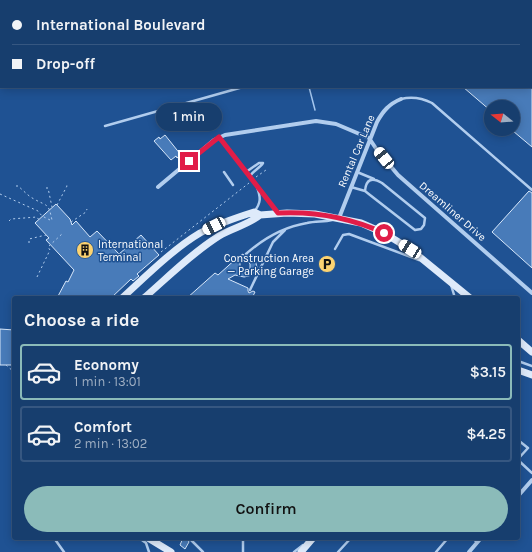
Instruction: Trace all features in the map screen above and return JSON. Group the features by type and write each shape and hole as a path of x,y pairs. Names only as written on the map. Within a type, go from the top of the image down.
{"main road":[{"path":"124,296 187,242 222,223 257,214 278,213 310,213 339,218 361,223 384,233 410,249 430,264 468,296"},
{"path":"146,296 204,246 234,228 252,221 257,214"},
{"path":"520,342 532,352"},
{"path":"520,371 532,375"},
{"path":"151,540 171,552"},
{"path":"301,552 311,540"}],"street":[{"name":"Rental Car Lane","path":"339,218 369,138 377,122 384,110 394,102 401,99"},
{"path":"158,187 214,140 230,134 316,121 336,124 369,138"},
{"name":"Dreamliner Drive","path":"369,138 398,175 532,293"},
{"path":"520,494 532,480"},
{"path":"468,552 477,542"}],"lane":[{"path":"105,126 239,88"},
{"path":"401,99 414,97 432,103 532,190"},
{"path":"219,137 278,213"},
{"path":"246,172 260,163 263,163 250,176"},
{"path":"224,172 233,185"},
{"path":"351,187 365,191 415,230 421,229 424,224 425,218 382,182 356,172"},
{"path":"365,191 365,185 369,180 375,179"},
{"path":"256,185 260,199 257,214"},
{"path":"246,254 269,236 279,231 306,223 325,222 339,218"},
{"path":"250,290 273,242 286,229"},
{"path":"335,250 343,234 349,234 430,264"},
{"path":"449,280 454,296"},
{"path":"520,362 532,366"},
{"path":"520,442 528,448 520,457"},
{"path":"520,461 532,473"},
{"path":"55,540 64,552"},
{"path":"142,540 146,543 149,552"},
{"path":"191,540 203,552"},
{"path":"243,540 243,552"},
{"path":"294,552 310,540"},
{"path":"338,552 348,540"},
{"path":"436,552 446,540"}],"path":[{"path":"162,252 266,170"},
{"path":"57,205 67,186 66,183"},
{"path":"0,194 38,212 42,216 52,221 50,209 46,205 33,199 18,186 16,186"},
{"path":"46,188 48,188 52,207"},
{"path":"71,222 88,209"},
{"path":"9,221 11,219 37,217 39,220"},
{"path":"37,277 50,250 48,247 63,234"},
{"path":"29,243 29,239 46,235"},
{"path":"6,365 12,370"}],"building":[{"path":"464,88 532,88 532,147 519,136 520,100 484,100 484,105"},
{"path":"165,135 181,155 177,158 176,156 171,160 154,141"},
{"path":"529,191 532,193 532,268 492,232"},
{"name":"International Terminal","path":"56,204 70,219 72,225 76,221 90,237 97,231 119,254 141,235 159,255 137,274 139,276 133,281 131,279 113,296 58,296 74,270 46,240 49,238 35,223"},
{"path":"243,254 245,257 251,255 255,260 257,267 255,272 249,276 244,277 235,275 228,279 248,288 249,293 253,291 255,292 253,296 189,296 215,273 218,275 238,257","holes":["243,260 247,260 250,264 250,268 247,271 242,270 240,267 240,263"]},
{"path":"0,329 12,330 12,365 0,365"},
{"path":"182,540 188,540 189,542 185,549 180,545"}],"waterway":[{"path":"309,88 315,110"}],"place":[{"name":"International Terminal","path":"85,250"},
{"name":"Construction Area — Parking Garage","path":"327,264"}],"route":[{"path":"189,161 219,137 278,213 305,213 339,218 353,221 384,233"}]}
